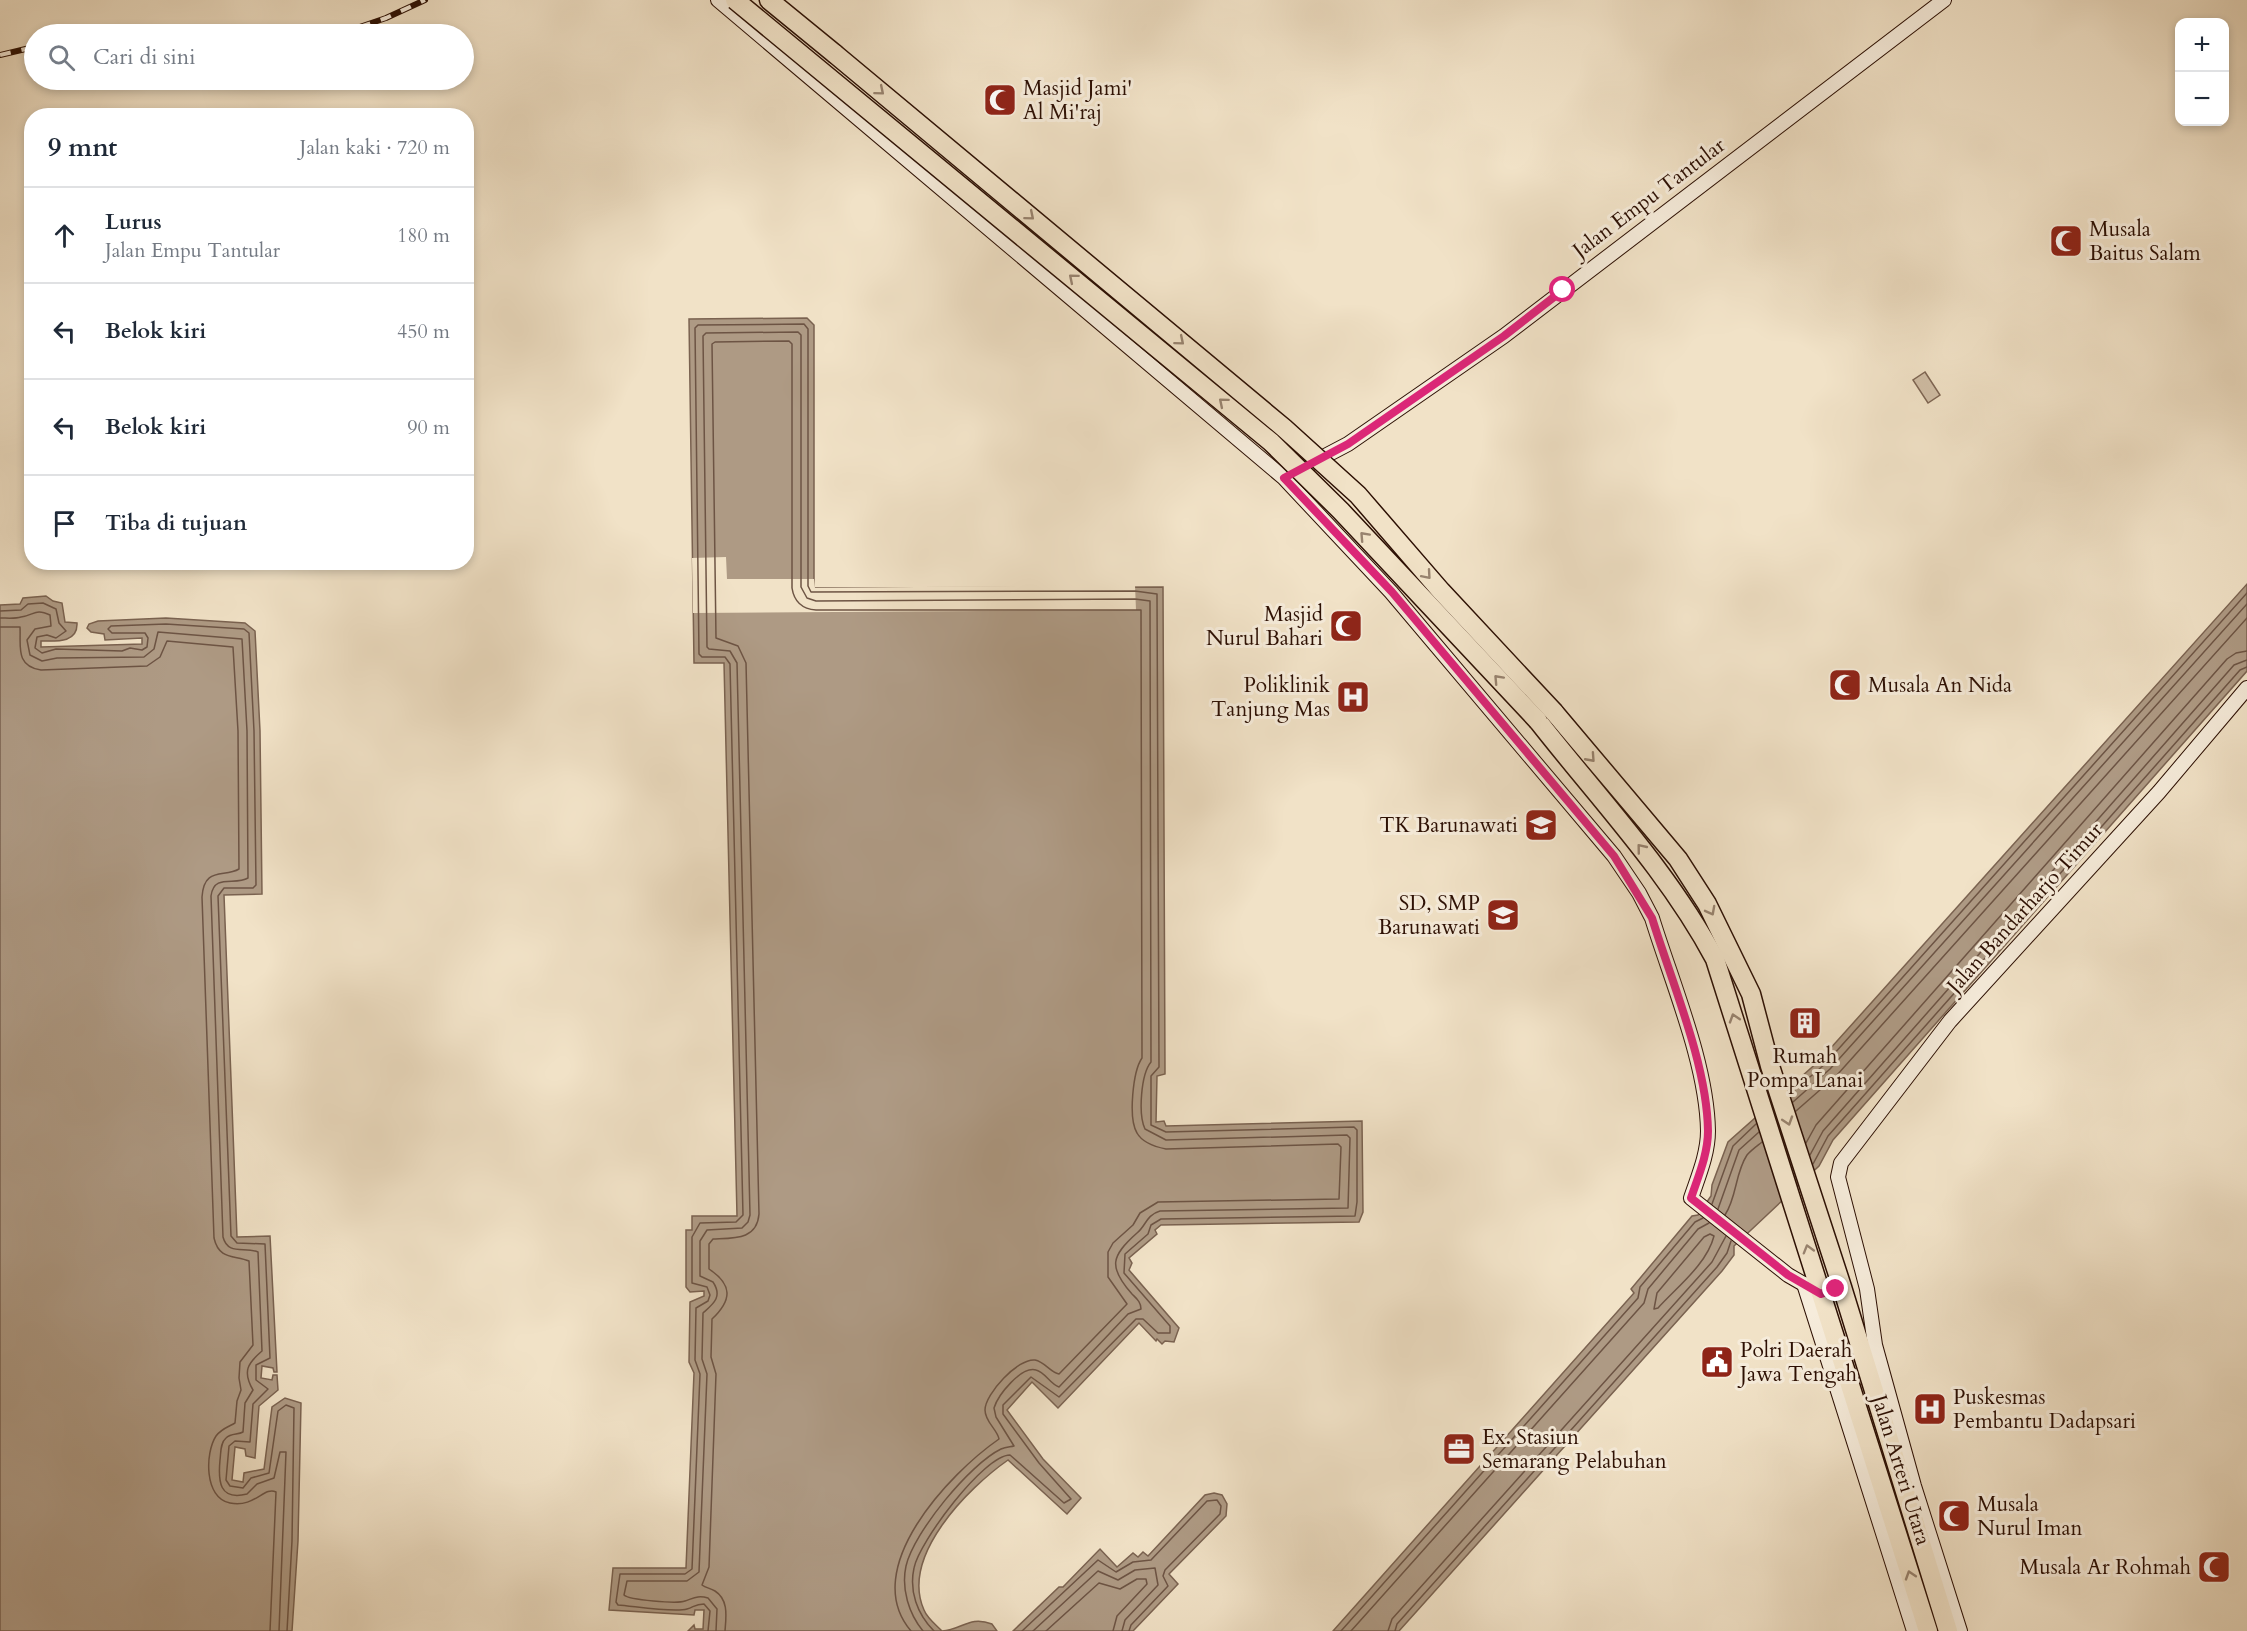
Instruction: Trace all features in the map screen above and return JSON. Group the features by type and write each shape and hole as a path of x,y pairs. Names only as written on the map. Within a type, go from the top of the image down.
{"highway":[{"name":"Jalan Arteri Utara","path":"735,0 1271,442 1341,511 1538,721 1663,874 1691,915 1715,959 1928,1631"},
{"path":"769,0 835,54"},
{"path":"787,0 835,54"},
{"name":"Jalan Arteri Utara","path":"835,54 1284,428 1358,495 1441,591 1554,712 1678,859 1707,904 1751,994 1770,1066 1842,1287 1862,1324 1948,1631"}],"street":[{"path":"718,0 1284,478 1392,592 1614,856 1639,893 1652,918 1702,1081 1708,1132 1702,1165 1691,1198 1742,1241 1804,1284 1821,1294 1842,1287"},
{"name":"Jalan Empu Tantular","path":"1284,478 1348,444 1504,336 1944,0"},
{"name":"Jalan Bandarharjo Timur","path":"1862,1324 1867,1289 1838,1176 1841,1163 1950,1022 2159,792 2247,688"},
{"path":"1804,1284 1914,1631"},
{"path":"1862,1324 1960,1631"}],"shaded area":[{"path":"1925,372 1940,395 1928,403 1913,380"}],"water":[{"path":"807,318 814,325 814,588 1163,587 1165,1074 1157,1076 1156,1122 1164,1121 1166,1126 1362,1121 1363,1212 1359,1222 1161,1225 1155,1230 1157,1234 1129,1258 1132,1263 1129,1270 1179,1328 1174,1342 1165,1341 1162,1344 1157,1339 1156,1341 1139,1323 1058,1408 1032,1382 1007,1410 1043,1459 1081,1498 1067,1514 1008,1460 975,1488 942,1525 929,1546 921,1568 919,1589 924,1610 929,1619 942,1631 688,1631 694,1625 695,1629 703,1629 704,1610 695,1610 694,1615 609,1610 613,1568 686,1568 694,1373 689,1362 690,1302 704,1296 704,1291 690,1292 686,1287 686,1230 692,1230 692,1216 737,1216 724,663 694,663 689,319"},
{"path":"2247,584 2247,671 1833,1140 1819,1166 1734,1246 1734,1255 1722,1271 1399,1631 1333,1631 1634,1293 1631,1289 1692,1216 1698,1215 1711,1196 1712,1185 1728,1142 1820,1060"},
{"path":"46,596 62,603 65,622 77,623 74,635 64,640 41,641 41,647 142,644 142,638 105,640 104,634 91,632 87,628 89,624 98,621 166,618 245,623 255,631 260,731 262,894 224,895 237,1237 270,1236 277,1372 274,1372 273,1368 262,1366 261,1378 272,1380 273,1375 277,1375 278,1390 259,1406 255,1458 246,1456 245,1449 235,1447 232,1480 243,1482 244,1473 264,1469 272,1407 285,1398 301,1403 298,1541 292,1631 0,1631 0,605 20,604 23,598"},
{"path":"1214,1493 1222,1495 1227,1504 1226,1516 1169,1574 1178,1584 1133,1631 1013,1631 1059,1587 1063,1587 1100,1549 1117,1567 1133,1553 1138,1557 1143,1552 1148,1556 1205,1495"},
{"path":"977,1621 992,1624 997,1631 942,1631"}],"pier":[{"path":"726,557 727,579 814,579 815,588 1135,585 1136,610 693,613 692,558"}],"railway":[{"path":"368,24 425,0"},
{"path":"0,55 24,49"}],"place":[{"name":"Masjid Jami' Al Mi'raj","path":"1000,100"},
{"name":"Musala Baitus Salam","path":"2066,241"},
{"name":"Masjid Nurul Bahari","path":"1346,626"},
{"name":"Musala An Nida","path":"1845,685"},
{"name":"Poliklinik Tanjung Mas","path":"1353,697"},
{"name":"TK Barunawati","path":"1541,825"},
{"name":"SD, SMP Barunawati","path":"1503,915"},
{"name":"Rumah Pompa Lanai","path":"1805,1023"},
{"name":"Polri Daerah Jawa Tengah","path":"1717,1362"},
{"name":"Puskesmas Pembantu Dadapsari","path":"1930,1409"},
{"name":"Ex. Stasiun Semarang Pelabuhan","path":"1459,1449"},
{"name":"Musala Nurul Iman","path":"1954,1516"},
{"name":"Musala Ar Rohmah","path":"2214,1567"}],"route":[{"path":"1563,290 1504,336 1409,403 1348,444 1284,478 1392,592 1614,856 1639,893 1652,918 1702,1081 1708,1132 1702,1165 1691,1198 1742,1241 1788,1275 1821,1294 1836,1289"}]}
